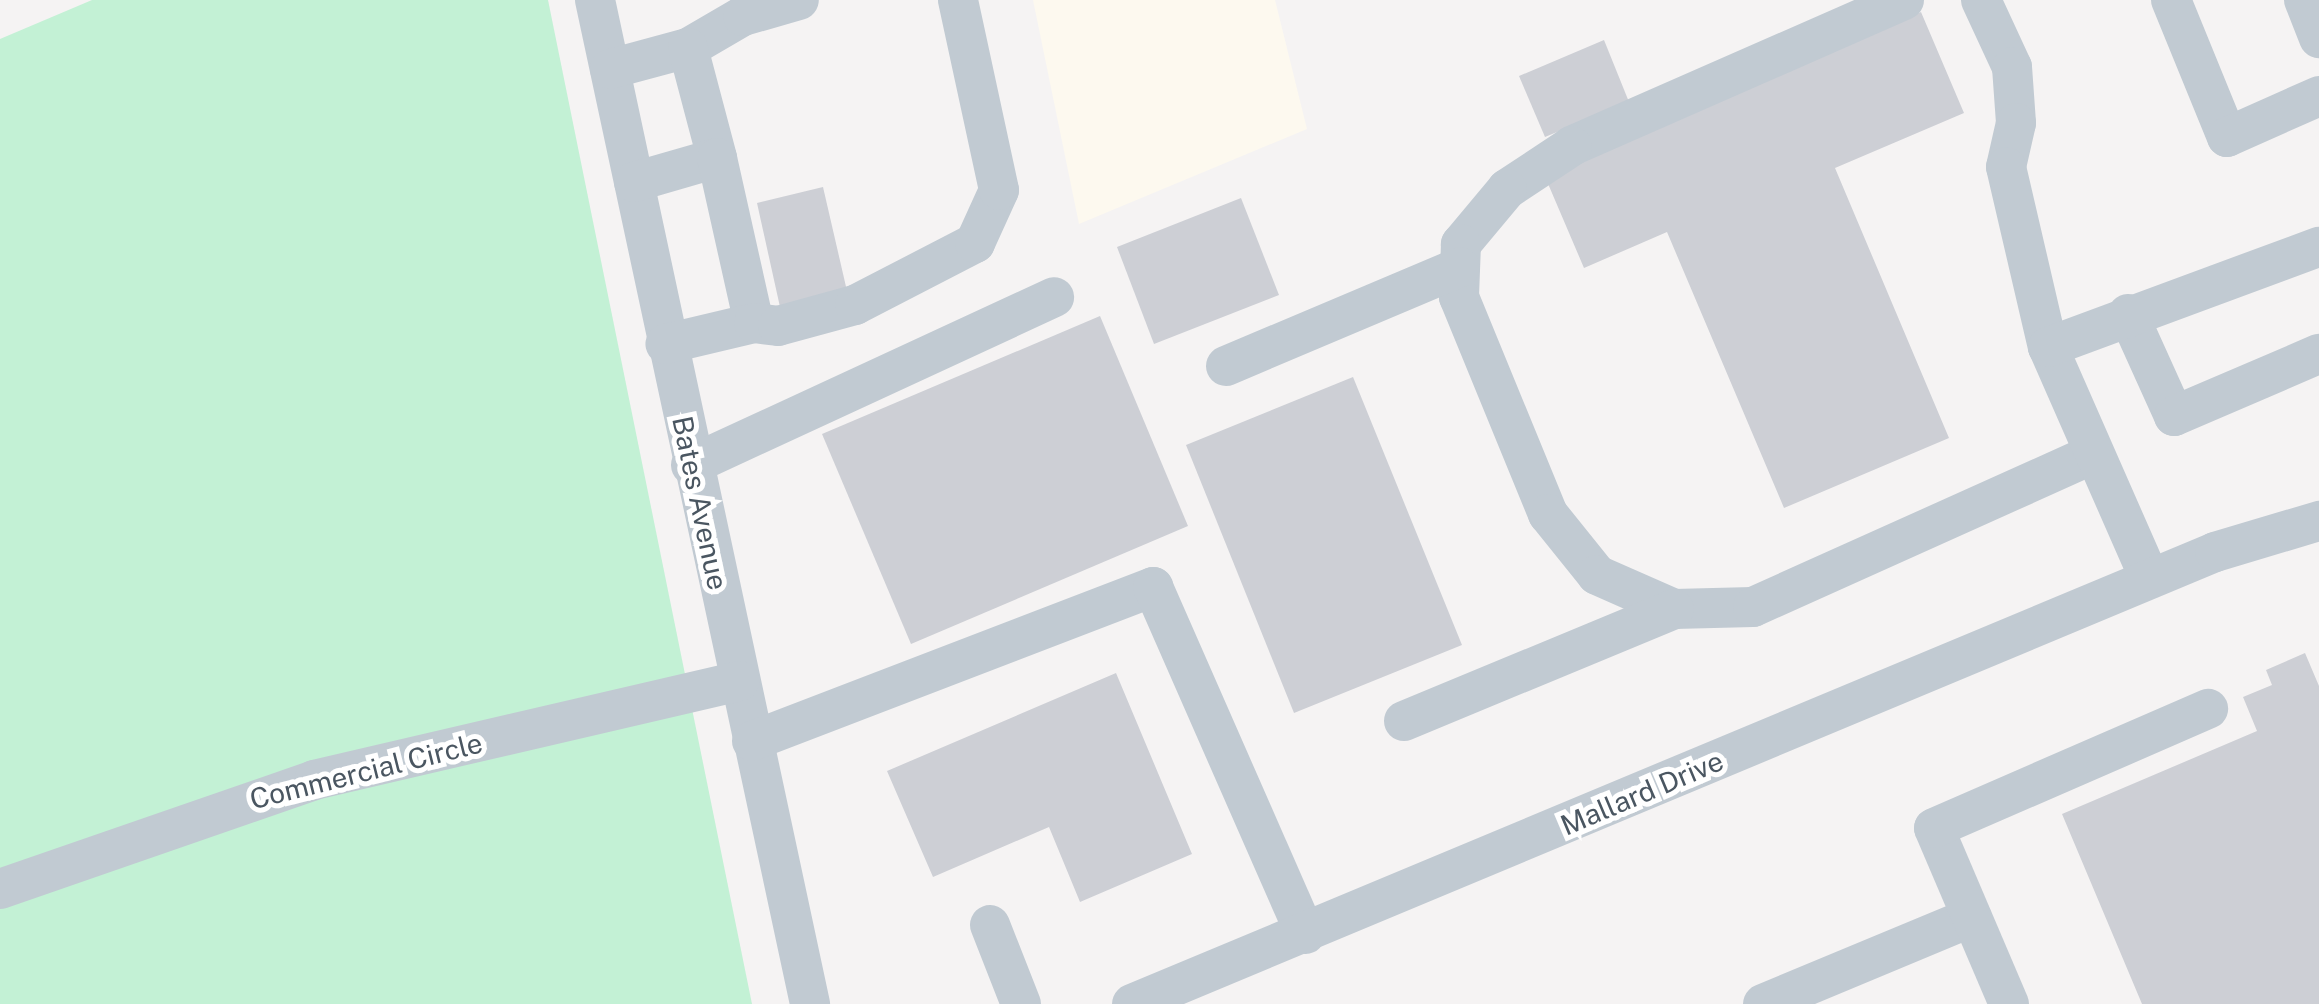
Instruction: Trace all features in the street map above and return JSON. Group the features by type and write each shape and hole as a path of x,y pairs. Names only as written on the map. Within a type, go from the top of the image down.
{"street":[{"name":"Bates Avenue","path":"595,0 665,344 810,1004"},
{"path":"610,69 688,48 744,16 799,0"},
{"path":"665,344 754,323 778,326 855,305 975,243 999,190 958,0"},
{"path":"1674,608 1597,575 1548,514 1459,297 1461,244 1507,189 1572,146 1904,0"},
{"path":"1982,0 2012,67 2016,123 2006,167 2048,347 2150,579"},
{"path":"2171,0 2226,136 2319,96"},
{"path":"2304,0 2319,38"},
{"path":"688,48 718,158 754,323"},
{"path":"634,182 718,158"},
{"path":"2048,347 2128,314 2319,247"},
{"path":"1226,366 1460,267"},
{"path":"691,465 1054,296"},
{"path":"2128,314 2174,416 2319,354"},
{"path":"1404,721 1674,608 1753,607 2093,454"},
{"name":"Mallard Drive","path":"1146,1001 2150,579 2319,521"},
{"path":"752,742 1154,587 1306,934"},
{"name":"Commercial Circle","path":"0,889 314,780 740,681"},
{"path":"2009,1004 1934,828 2208,709"},
{"path":"1763,1004 1972,917"},
{"path":"990,925 1022,1004"}],"shaded area":[{"path":"1033,0 1275,0 1307,129 1079,224"}],"green space":[{"path":"92,0 548,0 752,1004 0,1004 0,39"}],"building":[{"path":"1921,12 1964,113 1835,168 1949,438 1784,508 1667,232 1584,268 1543,172"},
{"path":"1604,40 1629,102 1545,137 1519,76"},
{"path":"823,187 847,291 780,307 757,203"},
{"path":"1241,198 1279,295 1154,344 1117,247"},
{"path":"1100,316 1188,526 911,644 822,434"},
{"path":"1353,377 1462,645 1294,713 1186,445"},
{"path":"2305,653 2319,686 2319,1004 2142,1004 2062,814 2257,731 2243,697 2272,685 2266,670"},
{"path":"1116,673 1192,854 1080,902 1049,827 933,877 887,771"}]}
